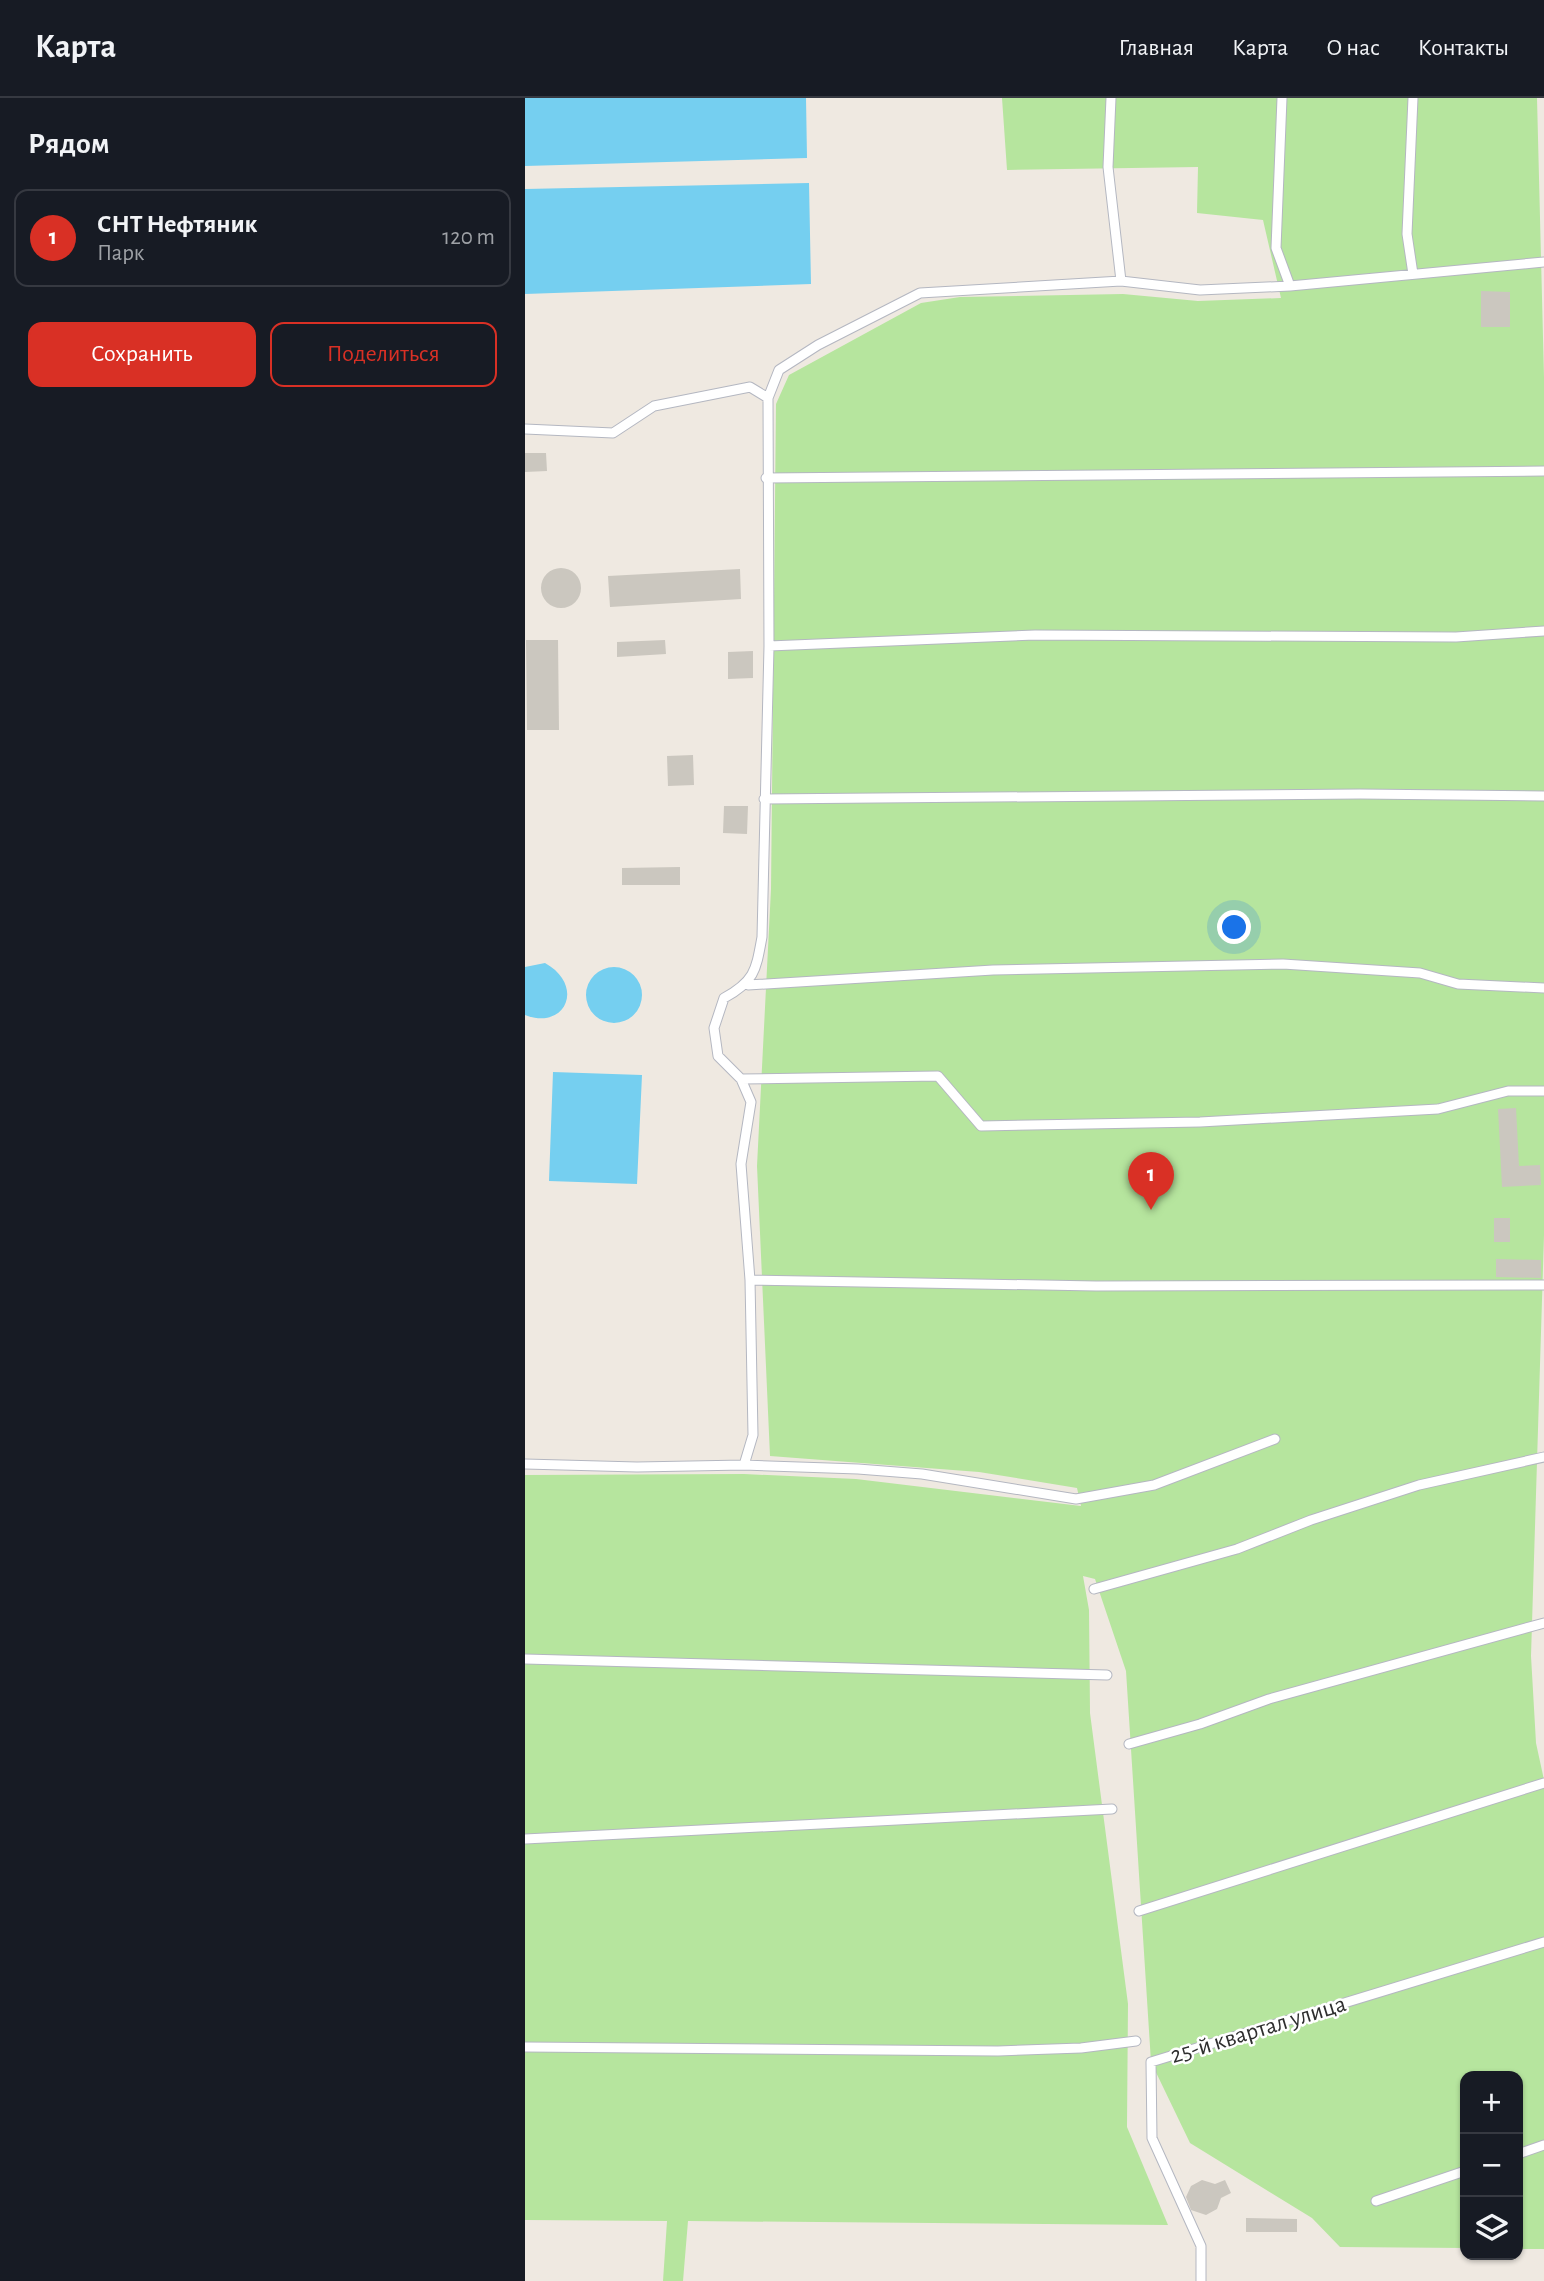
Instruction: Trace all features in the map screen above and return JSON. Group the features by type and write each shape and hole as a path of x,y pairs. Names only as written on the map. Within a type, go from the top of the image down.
{"lane":[{"path":"1111,98 1108,167 1121,281"},
{"path":"1282,98 1276,248 1290,286"},
{"path":"1413,98 1407,234 1413,274"},
{"path":"748,985 757,965 762,937 769,646 766,478 768,398 779,370 818,345 920,293 1121,281 1200,290 1290,286 1544,262"},
{"path":"525,429 613,433 654,406 750,387 768,398"},
{"path":"766,478 1544,471"},
{"path":"769,646 1035,635 1456,637 1544,631"},
{"path":"764,799 1346,794 1544,796"},
{"path":"744,1465 753,1435 750,1280 741,1164 751,1102 741,1079 718,1056 714,1028 725,998 748,985 993,970 1283,964 1420,973 1458,984 1544,988"},
{"path":"741,1079 939,1076 981,1126 1200,1122 1438,1109 1508,1091 1544,1091"},
{"path":"750,1280 1095,1286 1544,1285"},
{"path":"525,1464 637,1467 744,1465 922,1474 1076,1499 1154,1485 1275,1439"},
{"path":"1094,1588 1237,1549 1311,1520 1419,1485 1544,1457"},
{"path":"1129,1744 1200,1724 1269,1699 1544,1623"},
{"path":"525,1659 1107,1675"},
{"path":"1139,1912 1544,1783"},
{"path":"525,1839 1112,1809"},
{"name":"25-й квартал улица","path":"1201,2281 1201,2246 1151,2138 1151,2062 1544,1942"},
{"path":"525,2047 999,2051 1081,2048 1136,2041"},
{"path":"1523,2152 1544,2145"},
{"path":"1376,2201 1460,2173"}],"green space":[{"path":"1002,98 1537,98 1544,377 1544,1235 1531,1656 1536,1743 1544,1780 1544,2249 1523,2249 1523,2071 1460,2071 1460,2248 1340,2247 1312,2218 1190,2143 1151,2062 1126,1671 1095,1579 1083,1576 1089,1610 1090,1713 1128,2004 1127,2127 1168,2225 688,2221 683,2281 663,2281 667,2221 525,2220 525,1475 744,1474 856,1479 1081,1506 1077,1488 979,1472 770,1456 757,1166 771,889 776,404 789,375 921,303 960,297 1123,294 1198,301 1281,298 1263,220 1197,213 1198,167 1007,170"}],"water":[{"path":"525,98 806,98 807,158 525,166"},
{"path":"809,183 811,284 525,294 525,189"},
{"path":"545,963 558,972 565,983 565,1004 560,1012 551,1017 525,1015 525,967"},
{"path":"614,967 625,969 634,975 640,984 640,1006 634,1015 625,1021 614,1023 603,1021 594,1015 588,1006 586,995 588,984 594,975 603,969"},
{"path":"553,1072 642,1075 637,1184 549,1181"}],"building":[{"path":"1481,291 1510,292 1510,327 1481,327"},
{"path":"525,453 546,453 547,471 525,472"},
{"path":"561,568 575,574 581,588 575,602 561,608 547,602 541,588 547,574"},
{"path":"740,569 741,599 610,607 608,576"},
{"path":"526,640 558,640 559,730 527,730"},
{"path":"665,640 666,654 617,657 617,642"},
{"path":"753,651 753,678 728,679 728,652"},
{"path":"693,755 694,785 668,786 667,756"},
{"path":"724,806 748,806 747,834 723,833"},
{"path":"680,867 680,885 622,885 622,868"},
{"path":"1516,1108 1519,1166 1540,1165 1541,1185 1502,1187 1498,1109"},
{"path":"1494,1218 1510,1218 1510,1242 1494,1242"},
{"path":"1496,1259 1541,1260 1541,1278 1496,1277"},
{"path":"1202,2180 1215,2184 1225,2180 1231,2193 1221,2198 1217,2209 1206,2215 1191,2210 1186,2197 1191,2186"},
{"path":"1246,2218 1297,2219 1297,2232 1246,2232"}],"place":[{"name":"СНТ Нефтяник","path":"1151,1210"}]}
